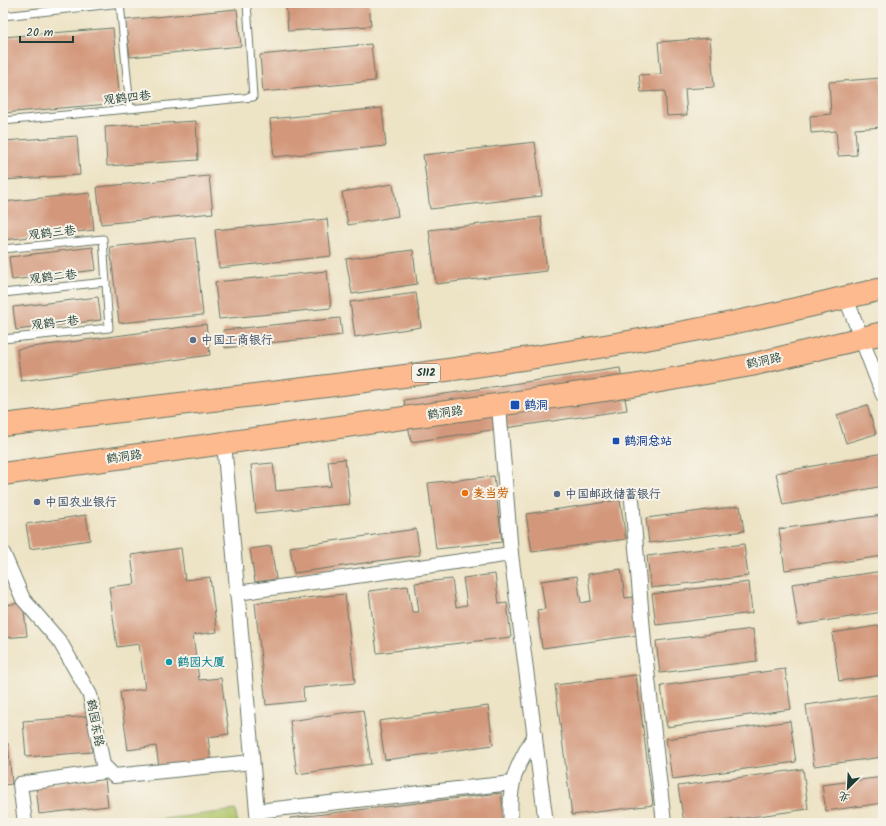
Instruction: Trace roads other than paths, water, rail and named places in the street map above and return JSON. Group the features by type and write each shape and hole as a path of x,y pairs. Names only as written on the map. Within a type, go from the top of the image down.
{"main road":[{"name":"S112","path":"3,425 358,383 490,363 694,331 778,314 883,289"},
{"name":"鹤洞路","path":"3,474 499,406 632,386 743,366 883,333"}],"street":[{"path":"846,298 883,395"},
{"path":"499,406 511,554 546,823"},
{"path":"224,443 257,817 512,783"},
{"path":"632,500 644,643 664,823"},
{"name":"鹤园东路","path":"3,553 23,599 60,642 90,695 103,765 109,771"},
{"path":"238,594 511,554"},
{"path":"511,823 510,803 512,783 519,762 535,735"},
{"path":"25,823 20,784 109,771 114,776 252,762"}],"lane":[{"path":"3,16 121,3 130,108"},
{"name":"观鹤四巷","path":"3,121 253,97 247,3"},
{"name":"观鹤三巷","path":"3,249 103,239 106,282"},
{"name":"观鹤二巷","path":"3,293 106,282"},
{"name":"观鹤一巷","path":"3,339 109,328 106,282"}],"place":[{"name":"中国工商银行","path":"193,340"},
{"name":"鹤洞","path":"515,405"},
{"name":"鹤洞总站","path":"616,441"},
{"name":"麦当劳","path":"465,493"},
{"name":"中国邮政储蓄银行","path":"557,494"},
{"name":"中国农业银行","path":"37,502"},
{"name":"鹤园大厦","path":"169,662"}]}
